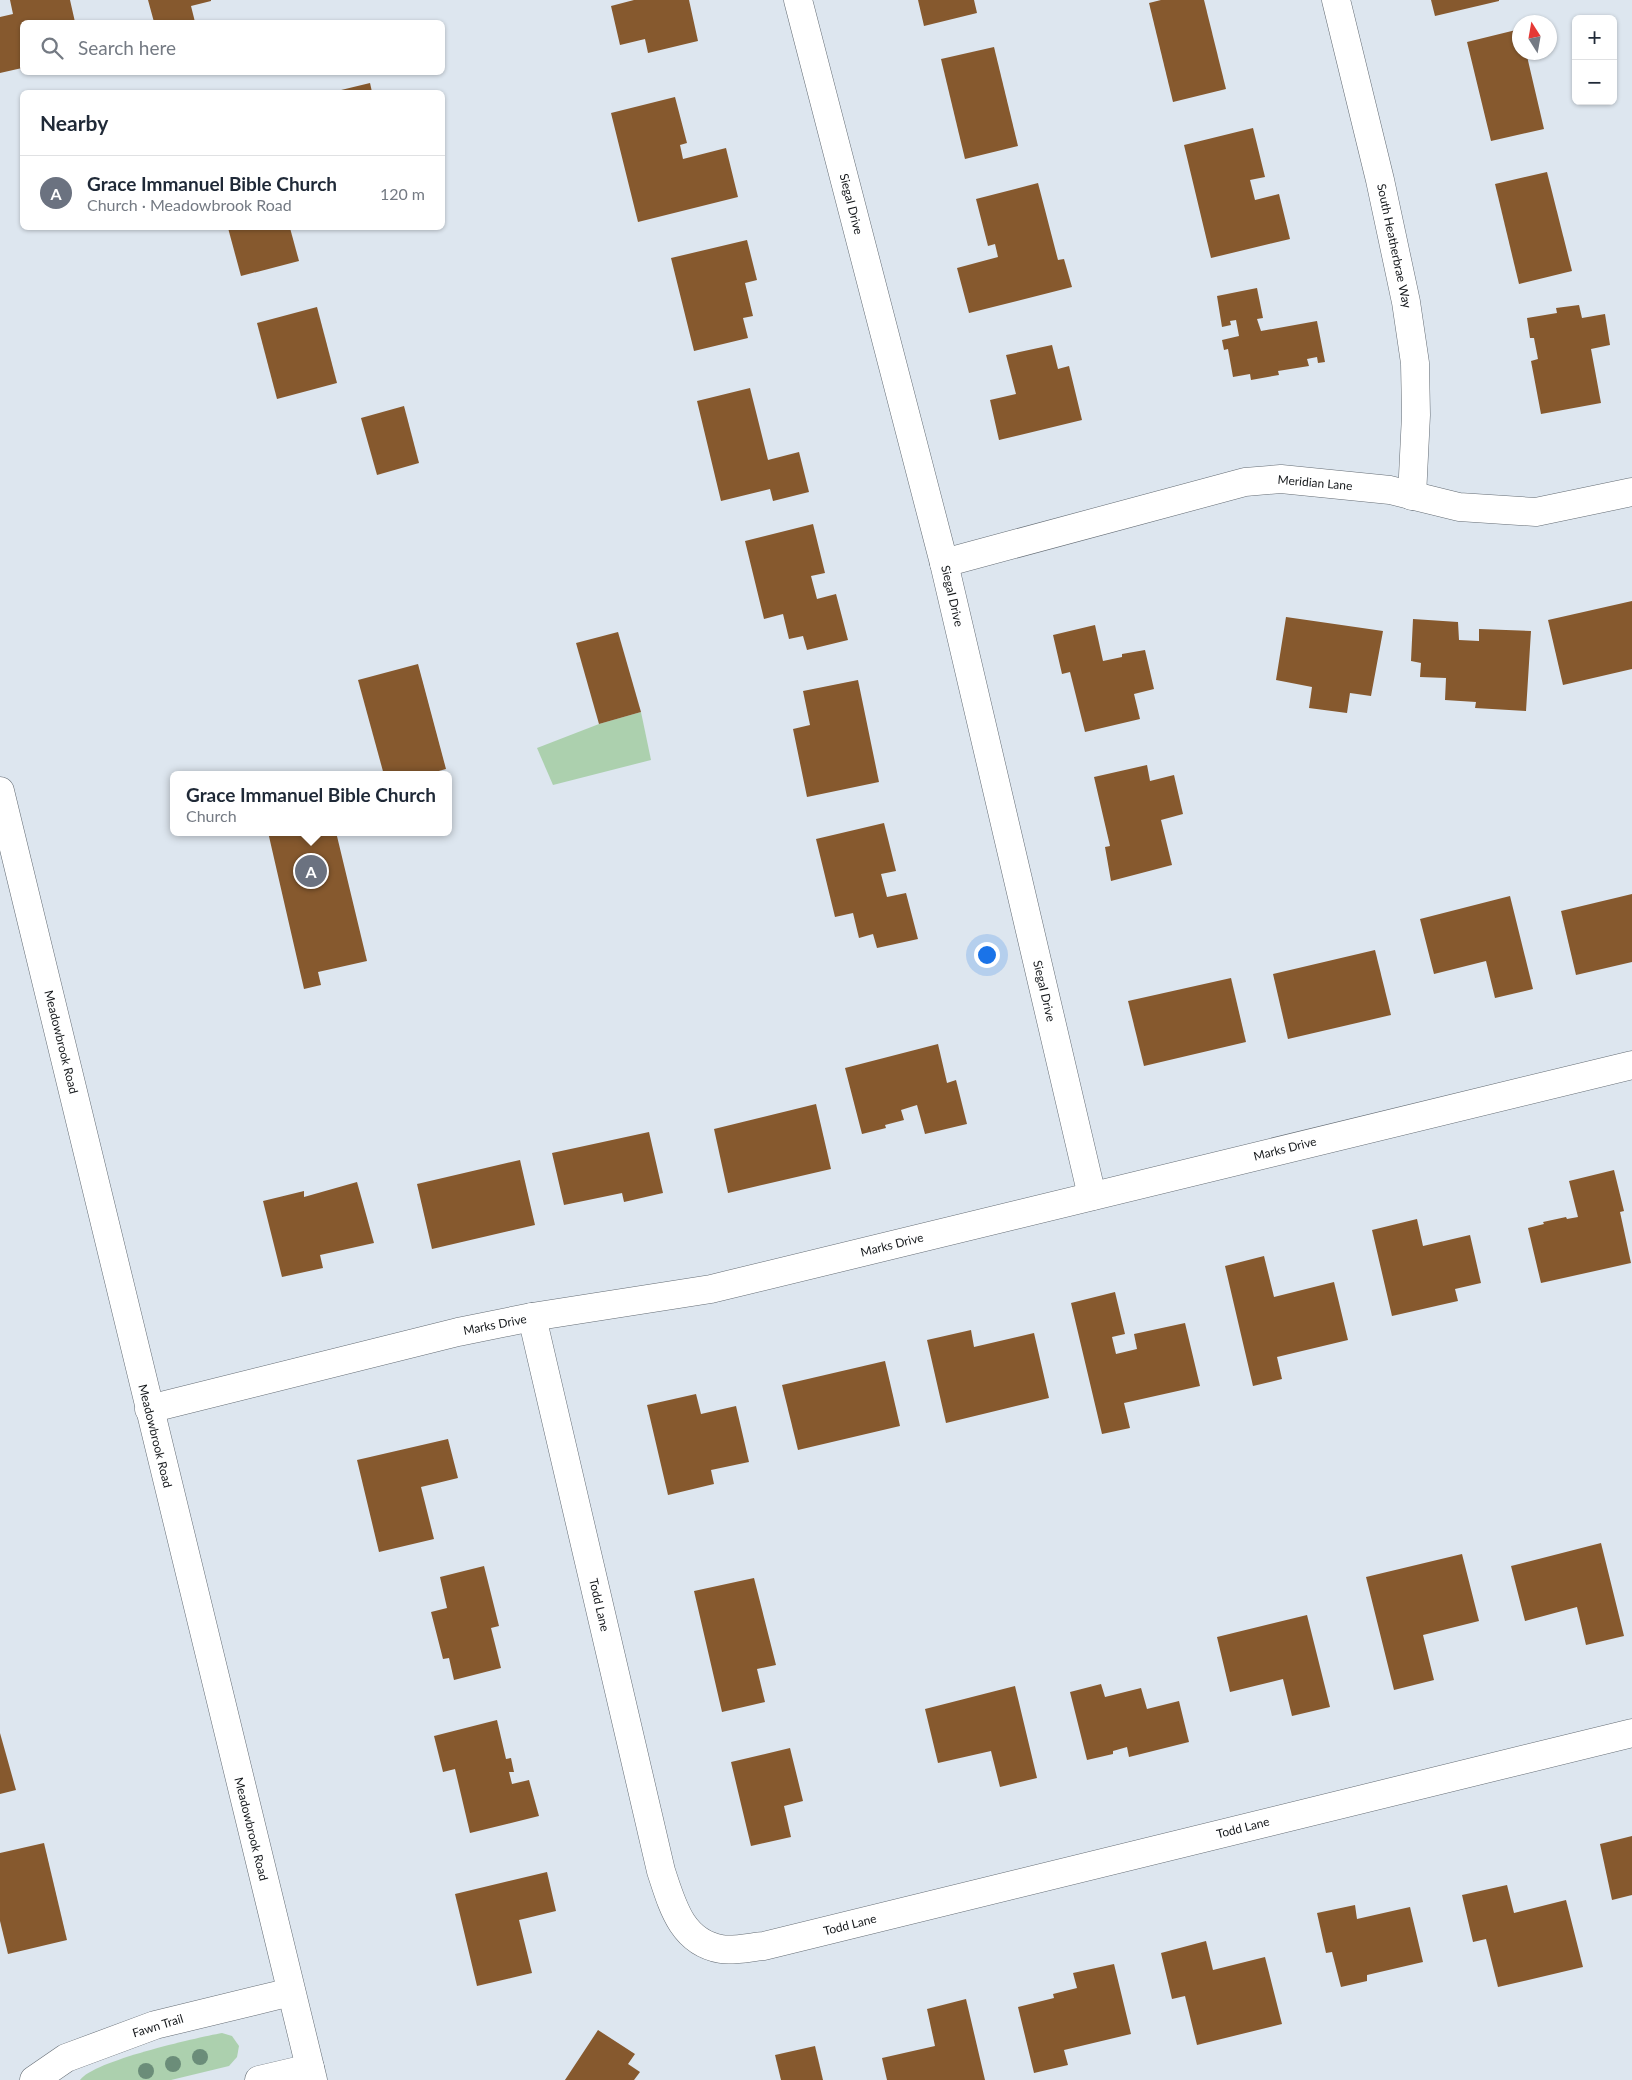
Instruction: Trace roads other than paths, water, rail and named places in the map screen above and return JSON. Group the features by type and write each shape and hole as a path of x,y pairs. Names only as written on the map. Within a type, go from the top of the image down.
{"street":[{"name":"Siegal Drive","path":"798,0 944,563 1092,1196"},
{"name":"South Heatherbrae Way","path":"1336,0 1380,180 1406,302 1415,363 1416,416 1412,496"},
{"name":"Meridian Lane","path":"944,563 1245,482 1281,479 1390,490 1460,507 1536,512 1632,492"},
{"name":"Meadowbrook Road","path":"0,791 311,2074"},
{"name":"Marks Drive","path":"149,1409 458,1332 532,1317 711,1289 1632,1065"},
{"name":"Todd Lane","path":"532,1317 661,1871 675,1912 693,1938 722,1949 764,1946 1632,1733"},
{"name":"Fawn Trail","path":"34,2080 66,2058 155,2025 291,1992"},
{"path":"258,2080 311,2074"}],"place":[{"name":"Grace Immanuel Bible Church","path":"311,871"}]}
